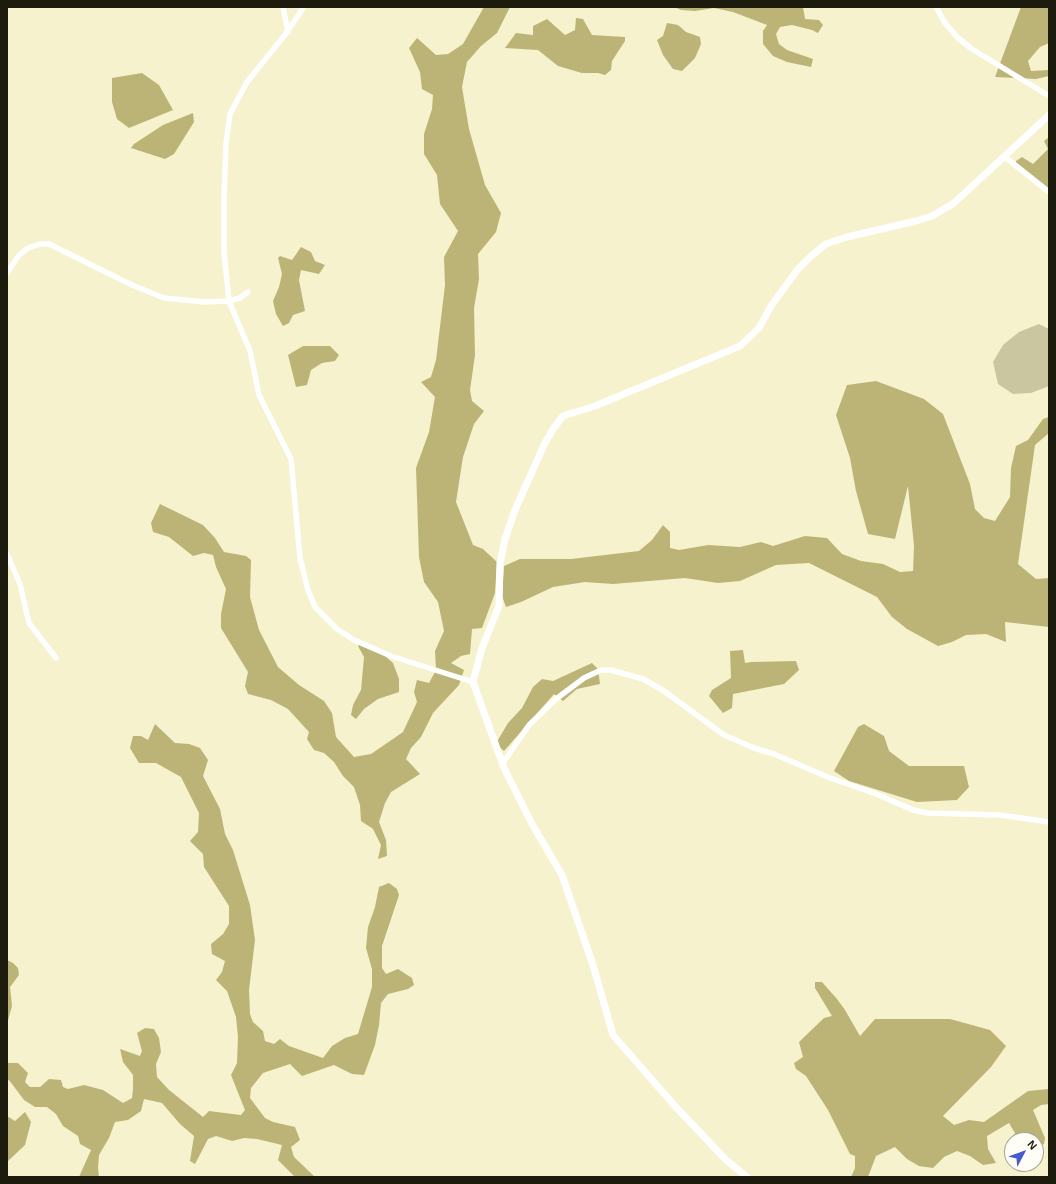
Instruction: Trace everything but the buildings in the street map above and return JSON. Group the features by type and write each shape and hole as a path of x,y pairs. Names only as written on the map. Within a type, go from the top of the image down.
{"street":[{"path":"284,7 288,32"},
{"path":"304,7 288,32 247,82 230,114 224,197 224,244 229,301 250,351 259,395 291,459 300,558 308,590 315,607 337,629 354,640 391,656 473,682"},
{"path":"936,7 945,23 958,38 972,49 1049,96"},
{"path":"747,1177 726,1160 683,1115 612,1035 593,965 562,875 532,824 502,763 473,682 482,648 497,613 500,563 505,539 515,510 544,445 553,429 563,416 595,406 740,346 759,328 771,306 798,269 826,244 847,237 916,222 932,216 954,203 1006,157 1049,115"},
{"path":"1006,157 1049,192"},
{"path":"7,273 19,255 28,248 40,244 49,244 132,285 164,298 204,302 229,301 240,298 248,292"},
{"path":"7,554 20,584 29,623 56,658"},
{"path":"502,763 530,725 556,699 584,678 601,670 611,670 642,678 724,735 830,778 874,793 913,810 1000,816 1049,822"}],"shaded area":[{"path":"484,7 510,7 497,33 481,46 467,62 462,87 469,129 485,185 501,213 496,232 478,254 479,279 474,308 475,355 470,390 472,401 484,411 474,424 463,457 456,502 473,545 483,549 497,562 495,593 482,628 472,629 470,654 461,656 451,663 464,670 459,685 433,713 421,737 411,748 406,759 420,774 391,792 385,803 379,822 386,840 387,856 378,859 381,845 373,829 361,821 360,805 354,787 343,776 334,762 324,753 314,750 307,739 309,732 288,709 271,700 248,694 245,686 248,672 221,628 221,614 226,589 216,567 213,555 204,553 193,556 169,537 153,532 151,523 160,504 203,525 215,538 224,552 246,556 251,560 250,597 259,630 278,667 299,685 324,701 332,713 336,737 354,757 371,754 403,732 417,702 414,692 417,680 429,683 436,670 435,651 444,631 438,602 424,582 419,557 416,468 429,432 435,397 421,382 431,377 436,360 445,285 444,257 458,231 440,204 437,175 424,154 424,134 432,109 433,95 422,89 420,72 409,48 417,38 436,55 448,54 463,44"},
{"path":"674,7 803,7 805,19 819,20 823,25 818,33 792,25 780,27 776,34 779,44 787,50 813,59 811,67 787,62 773,56 763,44 763,31 767,25 733,12 714,8 695,11 681,10"},
{"path":"1021,7 1049,7 1049,43 1040,47 1028,61 1031,71 1049,70 1049,76 1036,79 995,77"},
{"path":"576,18 583,19 592,35 625,37 625,41 612,61 611,70 605,75 598,73 582,73 558,66 538,50 505,48 516,33 533,35 533,26 547,19 565,35 575,30"},
{"path":"667,23 678,25 686,32 700,37 701,44 695,58 682,71 673,69 663,55 657,40 663,36"},
{"path":"142,73 159,85 173,110 129,128 117,119 112,102 112,78"},
{"path":"193,113 194,122 174,154 165,159 131,148 134,144 163,125"},
{"path":"1049,137 1049,193 1016,163 1016,161 1022,157 1033,164 1048,149 1044,141"},
{"path":"301,247 311,252 315,261 325,265 319,274 301,270 299,280 305,311 293,315 289,323 283,326 276,314 273,301 279,287 282,274 278,258 280,256 292,260"},
{"path":"1039,324 1049,329 1049,386 1031,393 1013,394 998,384 993,362 1003,345 1019,332"},
{"path":"303,346 330,346 339,355 335,361 322,363 311,370 307,385 296,387 288,355"},
{"path":"876,381 924,399 943,414 970,484 975,509 984,518 995,521 1010,497 1011,468 1016,446 1028,440 1043,419 1049,417 1049,433 1035,445 1018,564 1036,579 1049,578 1049,627 1005,622 1006,642 986,634 966,635 952,642 938,646 907,629 892,617 877,597 809,563 776,565 740,581 718,583 685,578 613,584 585,582 553,587 521,602 506,607 502,596 504,566 520,559 571,559 639,551 652,540 663,525 670,532 670,548 679,550 708,545 740,547 761,542 773,546 805,536 827,538 842,554 861,561 883,564 900,572 913,571 914,546 908,486 895,539 868,534 856,491 850,458 836,415 847,385"},
{"path":"362,642 376,648 393,663 399,679 399,692 378,699 364,709 356,719 351,715 353,705 361,690 364,657 358,646"},
{"path":"743,650 745,663 796,661 799,670 784,684 733,694 732,708 723,713 709,696 712,690 731,678 730,651"},
{"path":"592,663 598,669 600,684 577,689 563,701 554,694 504,751 498,746 498,740 508,723 522,708 533,687 542,679 553,681"},
{"path":"155,724 175,743 189,744 200,748 208,760 203,776 220,809 225,834 233,850 250,905 255,940 249,990 250,1014 253,1022 263,1031 265,1041 274,1044 280,1039 289,1046 323,1058 332,1046 345,1038 358,1034 372,987 372,969 366,948 368,927 375,907 379,887 389,883 397,889 399,895 382,946 382,968 386,974 398,969 412,978 414,985 408,989 388,994 381,1003 375,1045 364,1075 352,1074 334,1065 302,1076 290,1064 263,1073 251,1088 250,1098 265,1118 273,1122 295,1127 300,1140 291,1147 294,1157 315,1177 295,1177 278,1160 282,1145 257,1139 244,1138 232,1141 216,1136 208,1139 195,1164 190,1161 194,1136 180,1124 162,1103 144,1099 141,1111 128,1120 115,1122 109,1138 99,1155 99,1177 79,1177 91,1150 80,1144 78,1136 63,1126 56,1114 47,1107 35,1107 24,1100 9,1080 7,1081 7,1063 18,1063 28,1073 25,1082 30,1087 40,1087 49,1079 61,1080 63,1087 68,1089 84,1085 103,1090 123,1103 132,1098 133,1075 123,1062 120,1049 140,1056 142,1051 137,1033 145,1028 154,1029 159,1038 161,1052 156,1064 157,1077 169,1090 203,1117 209,1111 241,1115 245,1110 231,1075 237,1063 238,1037 236,1017 227,991 216,980 222,972 225,961 212,954 211,944 223,934 229,924 229,906 204,867 203,854 190,841 198,832 199,813 181,777 156,763 139,763 130,748 133,736 141,736 148,740"},
{"path":"864,724 884,736 889,751 909,766 964,766 969,787 957,800 917,802 849,781 834,771 858,727"},
{"path":"7,960 18,968 19,975 10,987 12,1006 7,1024"},
{"path":"815,982 822,982 845,1010 860,1036 875,1019 950,1019 990,1030 1006,1046 991,1067 943,1116 954,1125 969,1120 984,1122 1028,1091 1049,1089 1049,1104 1041,1105 1033,1110 1042,1132 1014,1132 1009,1123 987,1136 988,1149 996,1163 983,1165 970,1156 957,1151 944,1157 933,1168 919,1166 907,1159 895,1147 876,1156 868,1177 851,1177 855,1168 855,1156 850,1154 828,1110 806,1076 796,1069 794,1063 803,1057 799,1042 824,1018 832,1016 815,988"},
{"path":"25,1112 31,1122 25,1145 7,1162 7,1116 15,1121"}]}
